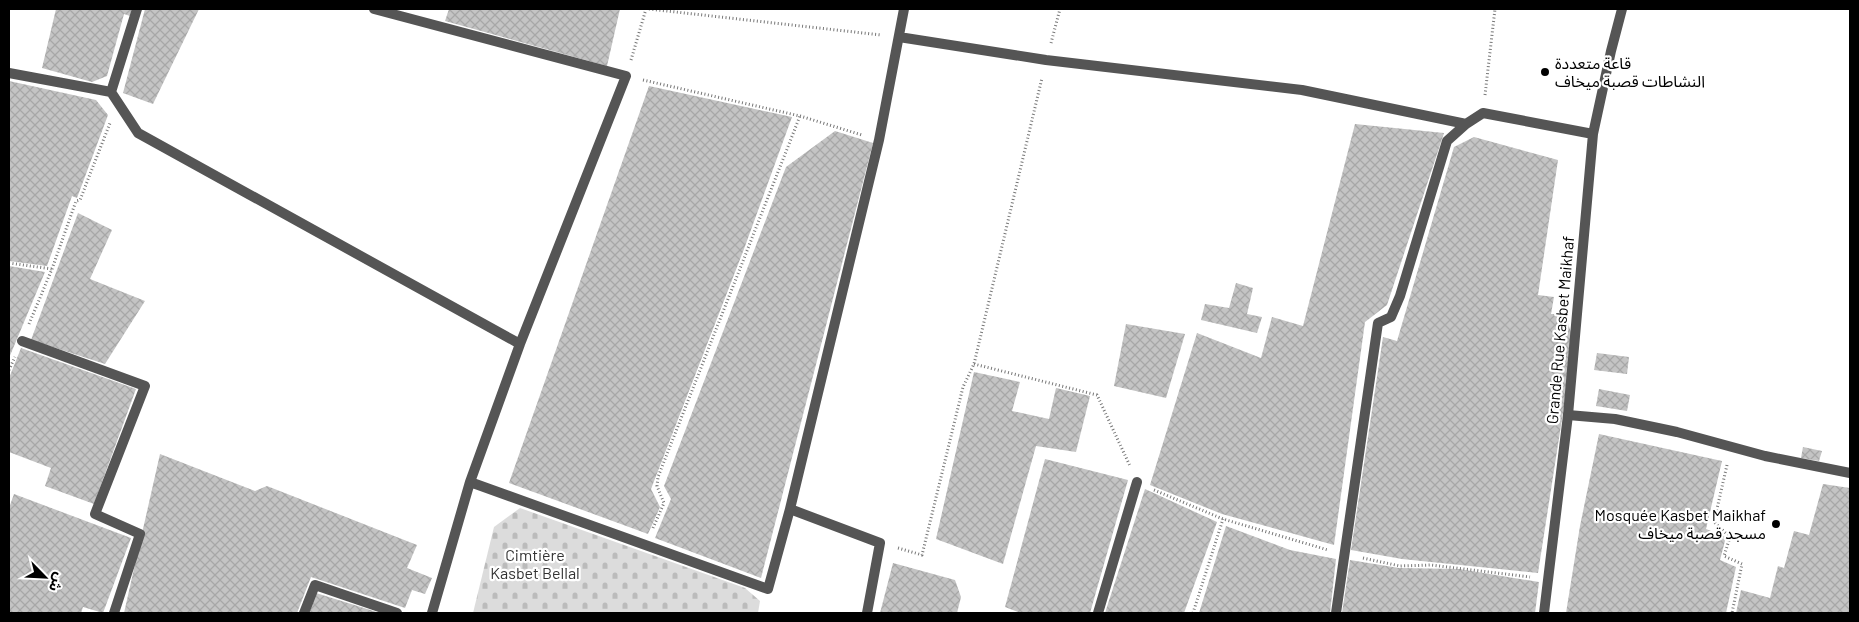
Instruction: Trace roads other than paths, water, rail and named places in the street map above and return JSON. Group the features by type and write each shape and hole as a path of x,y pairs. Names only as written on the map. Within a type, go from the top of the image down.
{"street":[{"path":"111,92 137,9"},
{"path":"374,9 626,76 520,344 470,482 432,613"},
{"path":"470,482 768,589 790,509 879,140 904,9"},
{"name":"Grande Rue Kasbet Maikhaf","path":"1544,613 1568,415 1592,134 1622,9"},
{"path":"899,37 1046,60 1302,90 1466,124"},
{"path":"9,72 111,92 138,133 520,344"},
{"path":"1336,613 1378,324 1391,317 1400,296 1448,141 1466,124 1483,113 1592,134"},
{"path":"22,341 144,386 95,514 140,534 114,613"},
{"path":"1568,415 1615,419 1677,432 1765,456 1850,472"},
{"path":"1098,613 1137,482"},
{"path":"790,509 880,543 867,613"},
{"path":"304,613 315,585 396,613"}],"place":[{"name":"قاعة متعددة النشاطات قصبة ميخاف","path":"1545,72"},
{"name":"Mosquée Kasbet Maikhaf مسجد قصبة ميخاف","path":"1776,524"}],"park label":[{"name":"Cimtière Kasbet Bellal","path":"535,564"}]}
